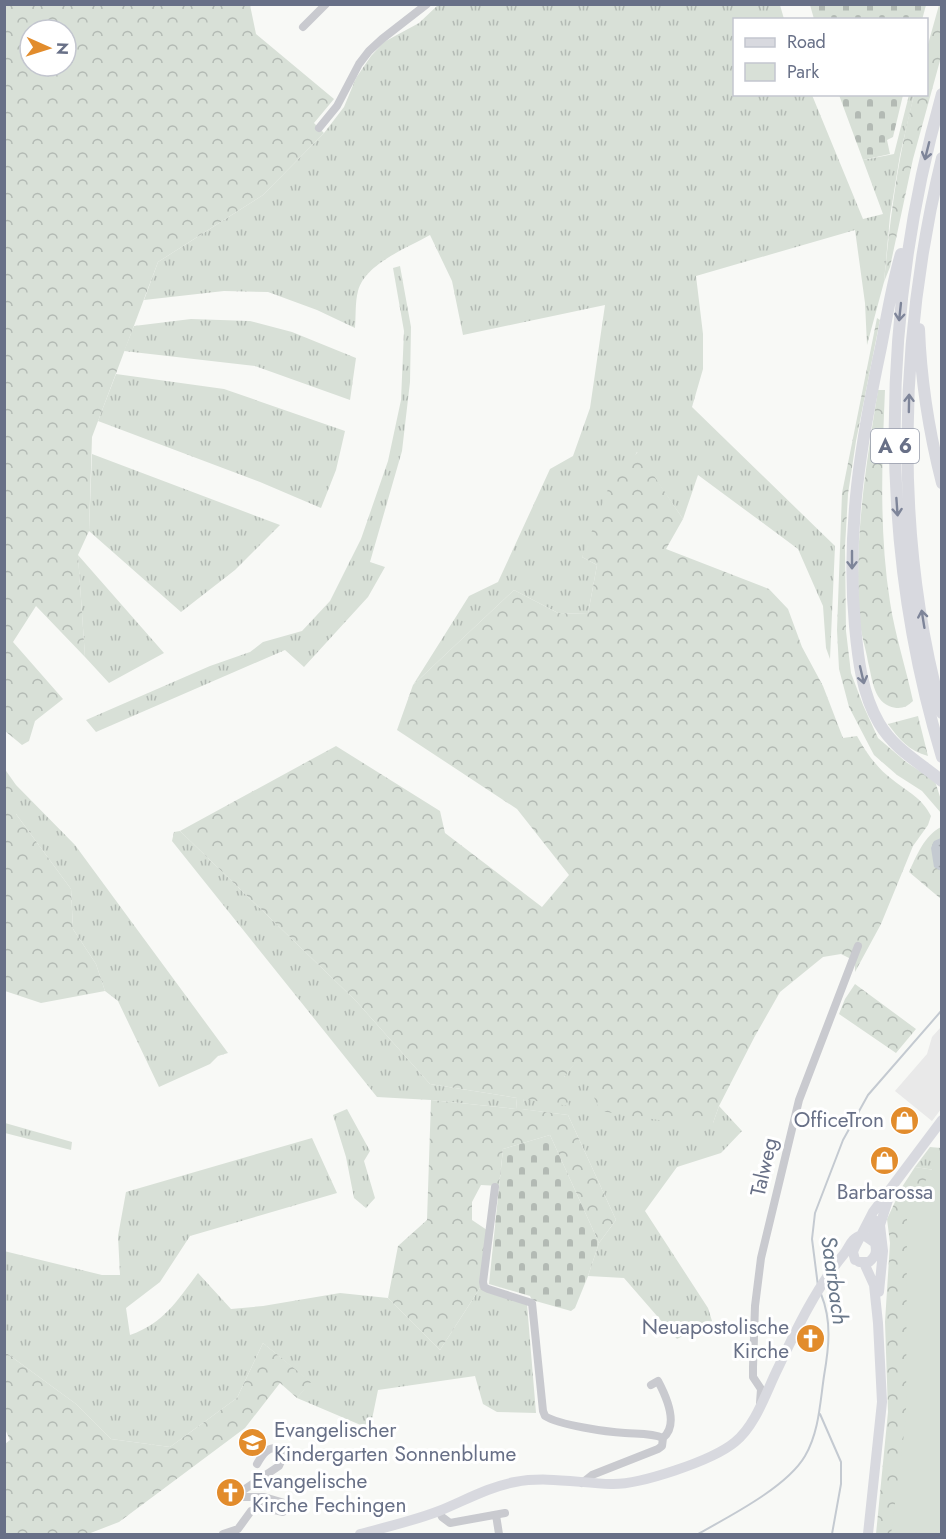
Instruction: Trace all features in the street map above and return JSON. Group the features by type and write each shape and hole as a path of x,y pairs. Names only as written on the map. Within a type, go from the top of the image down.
{"highway":[{"name":"A 6","path":"909,757 921,760 942,759 926,677 911,623 899,530 895,449 896,358 899,323 914,212 942,94"},
{"name":"A 6","path":"942,158 927,224 917,286 910,359 909,482 926,677 942,713"},
{"path":"914,212 898,266 866,419 857,474 852,535 854,611 861,671 870,703 879,723 889,738 909,757 942,781"},
{"name":"A 6","path":"917,286 920,362 926,411 942,483"}],"main road":[{"path":"867,1237 873,1212 942,1120"},
{"path":"868,1534 881,1418 878,1323 883,1251 880,1225 895,1183"},
{"path":"879,1292 864,1261 853,1252 867,1237 889,1197"},
{"path":"827,1276 864,1261 877,1250 867,1237"},
{"path":"360,1534 411,1521 490,1489 518,1481 623,1484 715,1454 738,1439 751,1422 827,1276 854,1239 867,1237"},
{"path":"864,1261 874,1285 878,1323"}],"street":[{"path":"303,27 326,4"},
{"path":"319,128 337,106 359,64 369,51 427,4"},
{"name":"Talweg","path":"760,1404 761,1389 753,1377 753,1367 755,1306 761,1258 799,1101 858,946"},
{"path":"495,1187 483,1278 484,1287 532,1303 545,1416 559,1422 663,1438"},
{"path":"582,1483 592,1475 662,1446 663,1438 668,1432 670,1412 665,1394 658,1381 651,1385"},
{"path":"223,1534 238,1529 251,1511 262,1507 283,1512 289,1508 284,1502 264,1497 243,1497 243,1491 282,1462 280,1450 271,1448 262,1454 256,1464"},
{"path":"438,1511 450,1523 500,1514 499,1534"}],"shaded area":[{"path":"941,1027 941,1109 932,1121 895,1091 927,1054 932,1037"}],"green space":[{"path":"810,4 926,5 923,18 814,18"},
{"path":"5,5 250,5 256,34 334,99 314,123 324,133 263,195 158,262 92,437 89,531 78,555 85,657 36,606 13,642 63,699 35,721 29,741 22,745 5,731"},
{"path":"438,5 780,5 784,18 733,18 733,96 812,96 863,219 883,214 863,160 894,154 909,96 914,96 900,155 890,216 884,282 867,345 865,303 855,230 696,276 703,334 703,369 692,407 835,546 830,659 826,648 823,606 798,549 698,475 683,519 637,452 582,557 597,565 588,614 558,613 514,590 413,685 469,596 498,582 550,469 573,456 590,408 605,305 463,335 452,281 430,235 388,258 362,281 356,304 355,328 317,310 268,292 224,291 144,300 158,262 263,195 324,133 344,107 356,78 371,56 384,42 419,23"},
{"path":"939,5 942,5 941,57 913,159 890,267 884,282 903,141 914,96 928,96 928,44"},
{"path":"839,96 903,96 893,137 887,140 890,154 863,160"},
{"path":"400,266 411,327 410,382 402,451 370,562 385,567 368,597 304,667 285,650 96,732 86,720 210,666 250,652 263,642 302,631 330,601 361,539 388,461 401,400 404,331 393,268"},
{"path":"877,318 880,320 848,494 845,547 846,631 851,673 878,738 906,762 935,781 941,800 941,813 922,791 897,775 874,755 849,707 839,669 837,630 842,493"},
{"path":"191,319 250,321 292,332 356,358 350,400 255,366 124,351 134,326"},
{"path":"116,374 224,389 345,431 336,470 321,508 260,482 98,421"},
{"path":"878,390 885,390 882,496 887,576 895,627 913,701 899,708 884,703 876,693 861,632 858,593 859,535"},
{"path":"638,452 683,519 666,549 769,589 788,609 802,647 823,686 843,738 857,736 877,766 919,800 931,816 928,825 913,846 881,924 855,972 855,961 841,954 823,957 780,992 719,1106 713,1123 678,1123 600,1111 578,1060 564,1077 569,1106 524,1099 522,1109 568,1115 616,1220 599,1243 550,1135 503,1149 499,1186 481,1185 472,1202 472,1220 490,1232 480,1288 440,1350 388,1298 398,1246 427,1220 431,1100 516,1109 517,1098 430,1084 356,1001 180,831 336,746 440,811 445,833 542,907 569,875 517,809 397,730 413,685 514,590 558,613 588,614 597,565 582,557 613,476"},
{"path":"92,454 280,525 235,570 181,612 89,531"},
{"path":"78,555 164,653 109,683 85,657"},
{"path":"918,716 928,756 905,744 888,724"},
{"path":"4,768 16,785 16,814 71,889 73,929 96,964 105,991 41,1003 5,991"},
{"path":"16,785 75,845 228,1053 218,1056 210,1064 159,1087 118,1001 105,991 96,964 73,929 71,889 16,814"},
{"path":"941,827 941,899 909,872 930,835"},
{"path":"180,831 356,1001 430,1084 517,1098 516,1109 377,1097 172,841 174,832"},
{"path":"855,984 916,1029 896,1053 839,1014"},
{"path":"578,1059 713,1123 719,1106 742,1131 721,1153 677,1167 645,1211 708,1308 712,1321 677,1339 624,1278 588,1276 599,1243 616,1220 568,1115 521,1109 524,1099 564,1077"},
{"path":"347,1109 370,1151 364,1161 375,1198 366,1208 354,1198 346,1157 333,1115"},
{"path":"5,1123 72,1142 71,1150 5,1133"},
{"path":"550,1135 599,1243 575,1308 571,1311 489,1284 503,1149"},
{"path":"312,1138 337,1193 190,1236 160,1282 126,1308 130,1335 152,1324 169,1310 198,1273 231,1309 340,1293 388,1298 440,1350 480,1288 527,1304 536,1413 497,1412 483,1404 475,1376 378,1390 370,1429 297,1398 310,1382 263,1343 237,1398 170,1447 111,1439 76,1404 5,1352 4,1251 102,1275 120,1275 118,1236 126,1192"},
{"path":"930,1147 941,1148 941,1171 915,1167"},
{"path":"941,1158 941,1534 891,1534 906,1418 907,1215 928,1176"},
{"path":"915,1167 941,1171 941,1534 876,1534 888,1412 885,1322 890,1243 887,1219 902,1187"},
{"path":"263,1343 311,1382 297,1398 280,1383 245,1428 119,1522 88,1534 5,1534 5,1444 10,1440 5,1429 5,1352 76,1404 111,1439 170,1447 237,1398"}],"water":[{"path":"941,838 941,871 934,867 931,848 934,841"}],"waterway":[{"name":"Saarbach","path":"818,1286 812,1239 815,1213 843,1140 868,1095 942,1010"},
{"name":"Saarbach","path":"698,1534 772,1490 797,1468 810,1447 820,1407 827,1355 828,1324 821,1294"},
{"path":"820,1414 841,1462 841,1484 832,1534"}],"place":[{"name":"OfficeTron","path":"905,1120"},
{"name":"Barbarossa","path":"885,1161"},
{"name":"Neuapostolische Kirche","path":"810,1339"},
{"name":"Evangelischer Kindergarten Sonnenblume","path":"253,1442"},
{"name":"Evangelische Kirche Fechingen","path":"231,1493"}]}
